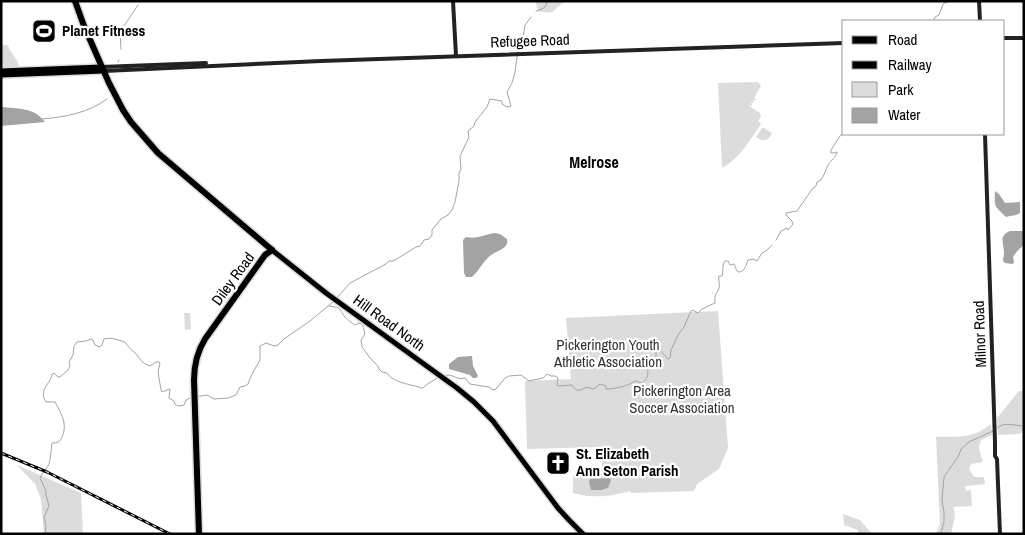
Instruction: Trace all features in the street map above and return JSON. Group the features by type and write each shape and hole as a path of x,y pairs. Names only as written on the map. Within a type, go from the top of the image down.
{"highway":[{"path":"74,1 102,69"},
{"name":"Hill Road North","path":"102,69 126,114 151,147 272,250"},
{"name":"Diley Road","path":"201,534 196,403 198,366 204,348 272,250"}],"main road":[{"path":"453,1 456,56"},
{"path":"979,1 980,20"},
{"path":"1005,38 1024,38"},
{"name":"Refugee Road","path":"1,71 136,70 216,65 842,43"},
{"name":"Refugee Road","path":"1,75 61,73 71,70 147,67 149,65 206,63 216,65"},
{"name":"Milnor Road","path":"985,135 995,442 1000,534"},
{"name":"Hill Road North","path":"272,250 339,303 474,402 493,421 558,508 583,534"}],"green space":[{"path":"537,1 566,1 552,12 539,12"},
{"path":"1,45 8,45 18,63 19,66 17,68 1,69"},
{"path":"758,82 761,86 754,98 756,99 755,101 752,100 754,102 750,103 752,106 749,106 760,113 761,116 758,121 761,124 739,154 722,168 718,83"},
{"path":"762,128 772,133 766,140 756,137"},
{"path":"718,311 728,448 719,469 697,484 694,491 631,493 630,491 601,496 586,496 573,493 573,475 602,473 601,447 527,449 525,381 571,379 566,318","holes":["606,449 616,450 616,456 613,458 613,461 607,462"]},
{"path":"184,313 190,313 191,329 185,330"},
{"path":"1019,391 1024,391 1024,432 998,435 997,418"},
{"path":"991,424 992,435 981,440 979,446 983,462 971,464 969,469 974,477 984,477 985,484 965,486 966,491 971,490 972,506 953,507 955,517 951,534 936,534 940,524 936,437 971,434"},
{"path":"17,465 81,493 83,534 44,534 41,499 35,484"},
{"path":"843,514 860,520 872,534 858,534 858,530 844,525"}],"water":[{"path":"1,107 31,111 45,122 1,126"},
{"path":"995,191 1005,203 1020,202 1020,213 1006,217 996,206"},
{"path":"1010,231 1024,231 1024,245 1013,257 1013,264 1003,261 1002,240 1004,235"},
{"path":"494,233 500,234 507,239 506,245 488,257 472,277 466,277 464,273 463,240 466,237 477,237"},
{"path":"472,356 473,366 478,376 476,378 449,369 449,364 458,357"},
{"path":"609,478 611,480 608,488 591,490 590,479"}],"waterway":[{"path":"536,11 545,7 547,1"},
{"path":"934,20 939,15 943,4 949,1"},
{"path":"121,49 120,32 138,5"},
{"path":"336,299 350,283 420,246 424,240 429,239 432,235 432,230 441,219 452,210 461,169 460,156 469,137 468,131 474,126 490,99 502,101 502,104 507,107 511,106 507,92 515,72 518,50 523,38 525,25 531,17"},
{"path":"42,119 76,114 92,108 107,99"},
{"path":"776,240 781,231 787,228 788,230 793,224 786,213 797,211 817,182 821,180 837,152 831,153 831,150 842,134"},
{"path":"443,376 449,375 462,379 465,378 470,384 489,387 493,390 505,378 521,375 529,381 543,378 547,374 555,376 558,378 558,386 572,385 578,390 586,387 594,389 600,384 606,386 606,389 622,387 635,381 642,383 648,376 647,361 651,359 654,362 656,361 656,351 660,350 668,359 670,358 671,350 691,311 698,313 715,303 719,276 722,276 725,261 728,261 730,265 734,264 737,271 740,272 745,268 748,260 754,259 757,261 762,253 772,245"},
{"path":"196,397 207,395 214,399 228,398 236,395 240,387 248,384 260,360 260,346 266,343 274,346 278,345 333,302"},
{"path":"329,306 340,309 345,317 355,325 359,323 364,327 365,334 361,340 362,347 382,372 387,373 396,381 420,388 423,388 439,377"},
{"path":"45,534 44,517 49,506 46,491 40,478 49,464 52,443 60,440 64,428 63,419 55,402 46,402 43,394 52,374 54,373 60,377 68,370 74,346 77,342 91,339 95,345 100,347 104,339 125,342 144,363 150,366 156,362 160,363 158,372 161,390 162,392 170,389 169,398 175,404 178,406 184,405 186,400 192,397"},
{"path":"997,428 1006,424 1024,426"},
{"path":"941,534 944,522 942,500 944,477 961,449 969,442 993,431"}],"railway":[{"path":"1,453 47,472 170,534"}],"place":[{"name":"Planet Fitness","path":"44,31"},
{"name":"St. Elizabeth Ann Seton Parish","path":"558,463"}],"district":[{"name":"Melrose","path":"594,162"}],"park label":[{"name":"Pickerington Youth Athletic Association","path":"608,354"},
{"name":"Pickerington Area Soccer Association","path":"682,400"}]}
